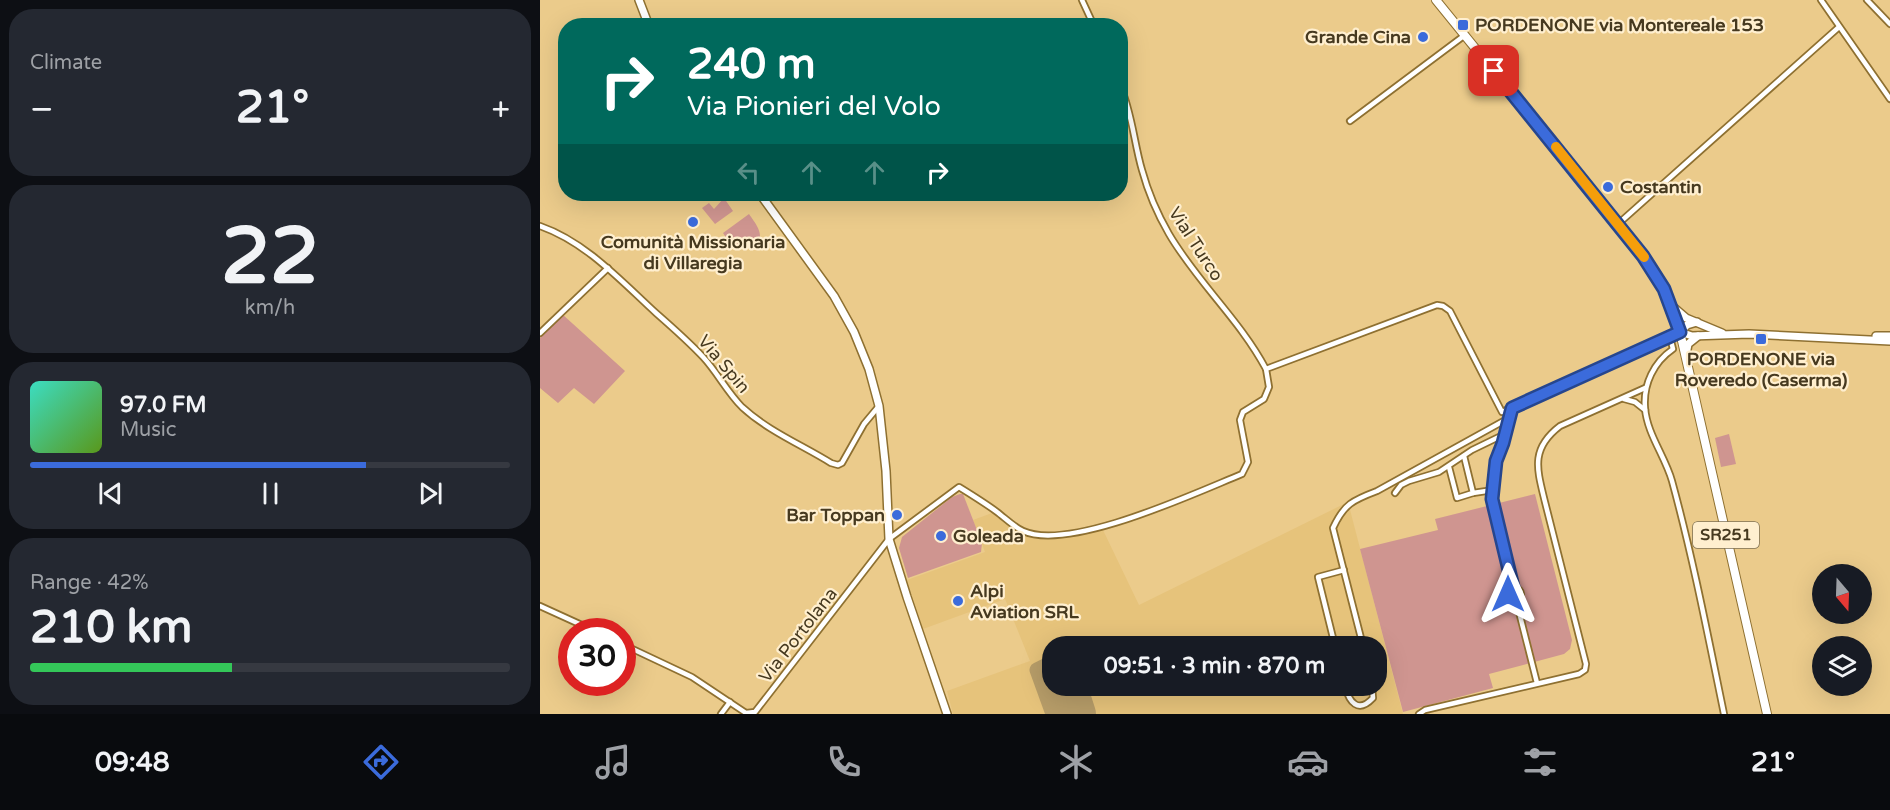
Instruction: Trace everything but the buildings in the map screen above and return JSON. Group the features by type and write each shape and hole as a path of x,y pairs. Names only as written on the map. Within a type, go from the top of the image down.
{"main road":[{"name":"SR251","path":"1436,0 1618,224 1654,272 1672,306 1686,355 1767,714"}],"street":[{"path":"639,0 646,18"},
{"path":"1082,0 1090,18"},
{"path":"1821,0 1890,99"},
{"path":"1867,0 1890,24"},
{"path":"1618,224 1839,27"},
{"path":"1350,121 1465,35"},
{"name":"Vial Turco","path":"1128,116 1142,171 1169,234 1256,350 1266,369"},
{"path":"765,201 834,296 866,360 879,406 890,539 947,714"},
{"name":"Via Spin","path":"540,226 560,234 608,268 703,357 741,406 773,430 831,463 838,465 842,463 864,424 879,406"},
{"path":"540,333 608,268"},
{"path":"890,539 959,487 986,503 1023,531 1043,536 1099,527 1138,516 1242,474 1248,462 1240,420 1243,412 1264,399 1269,387 1266,369 1437,305 1450,311 1503,412 1670,337 1687,325 1697,322"},
{"path":"1672,306 1679,313 1724,334"},
{"path":"1680,332 1699,336 1724,334 1890,340"},
{"path":"1686,355 1688,344 1699,336"},
{"path":"1852,338 1890,336"},
{"path":"1670,337 1673,349 1657,364 1645,388 1645,410 1671,478 1702,606 1724,714"},
{"path":"1419,714 1425,710 1579,674 1586,670 1539,475 1538,457 1541,445 1548,435 1560,426 1645,388"},
{"path":"1622,399 1635,402 1645,410"},
{"path":"1512,408 1496,461 1493,490 1495,512 1513,587"},
{"path":"1360,636 1333,528 1344,507 1354,499 1377,491 1509,418"},
{"path":"1395,493 1401,485 1439,472 1506,434"},
{"path":"1464,456 1473,493"},
{"path":"1449,466 1457,498 1493,490"},
{"name":"Via Portolana","path":"730,702 746,713 759,708 890,539"},
{"path":"1333,636 1318,577 1344,570"},
{"path":"1513,587 1521,592 1521,596 1516,600"},
{"path":"1513,587 1509,590 1509,596 1516,600"},
{"path":"1516,600 1537,683"},
{"path":"540,606 566,618"},
{"path":"636,651 692,677 730,702 721,714"},
{"path":"1349,696 1356,705 1362,706 1368,704 1373,696"}],"shaded area":[{"path":"721,201 726,201 733,211 715,224 702,208 709,203 714,209"},
{"path":"749,214 759,231 759,243 750,247 733,248 723,233"},
{"path":"562,314 625,371 594,404 574,388 558,403 540,388 540,338"},
{"path":"1729,434 1736,464 1721,467 1715,438"},
{"name":"Goleada","path":"963,494 982,543 981,552 908,578 899,548 902,537 952,497"},
{"path":"1535,494 1572,640 1570,649 1564,654 1489,674 1493,688 1403,712 1387,651 1387,636 1383,636 1360,549 1438,530 1435,519"},
{"path":"1348,502 1383,636 1042,636 1042,696 1387,696 1387,652 1403,714 953,714 947,691 1030,661 1005,599 923,629 907,580 985,552 973,520 992,513 1029,538 1064,538 1103,530 1139,605"}],"taxiway":[{"path":"1042,668 1037,670 1042,684"},
{"path":"1046,696 1053,714"}],"runway":[{"path":"1072,696 1078,714"}],"slow traffic":[{"path":"1556,147 1644,257"}],"place":[{"name":"PORDENONE via Montereale 153","path":"1463,25"},
{"name":"Grande Cina","path":"1423,37"},
{"name":"Costantin","path":"1608,187"},
{"name":"Comunità Missionaria di Villaregia","path":"693,222"},
{"name":"PORDENONE via Roveredo (Caserma)","path":"1761,339"},
{"name":"Bar Toppan","path":"897,515"},
{"name":"Goleada","path":"941,536"},
{"name":"Alpi Aviation SRL","path":"958,601"}],"route":[{"path":"1494,71 1643,256 1664,289 1680,332 1512,408 1496,461 1492,499 1513,587 1508,594"}]}
